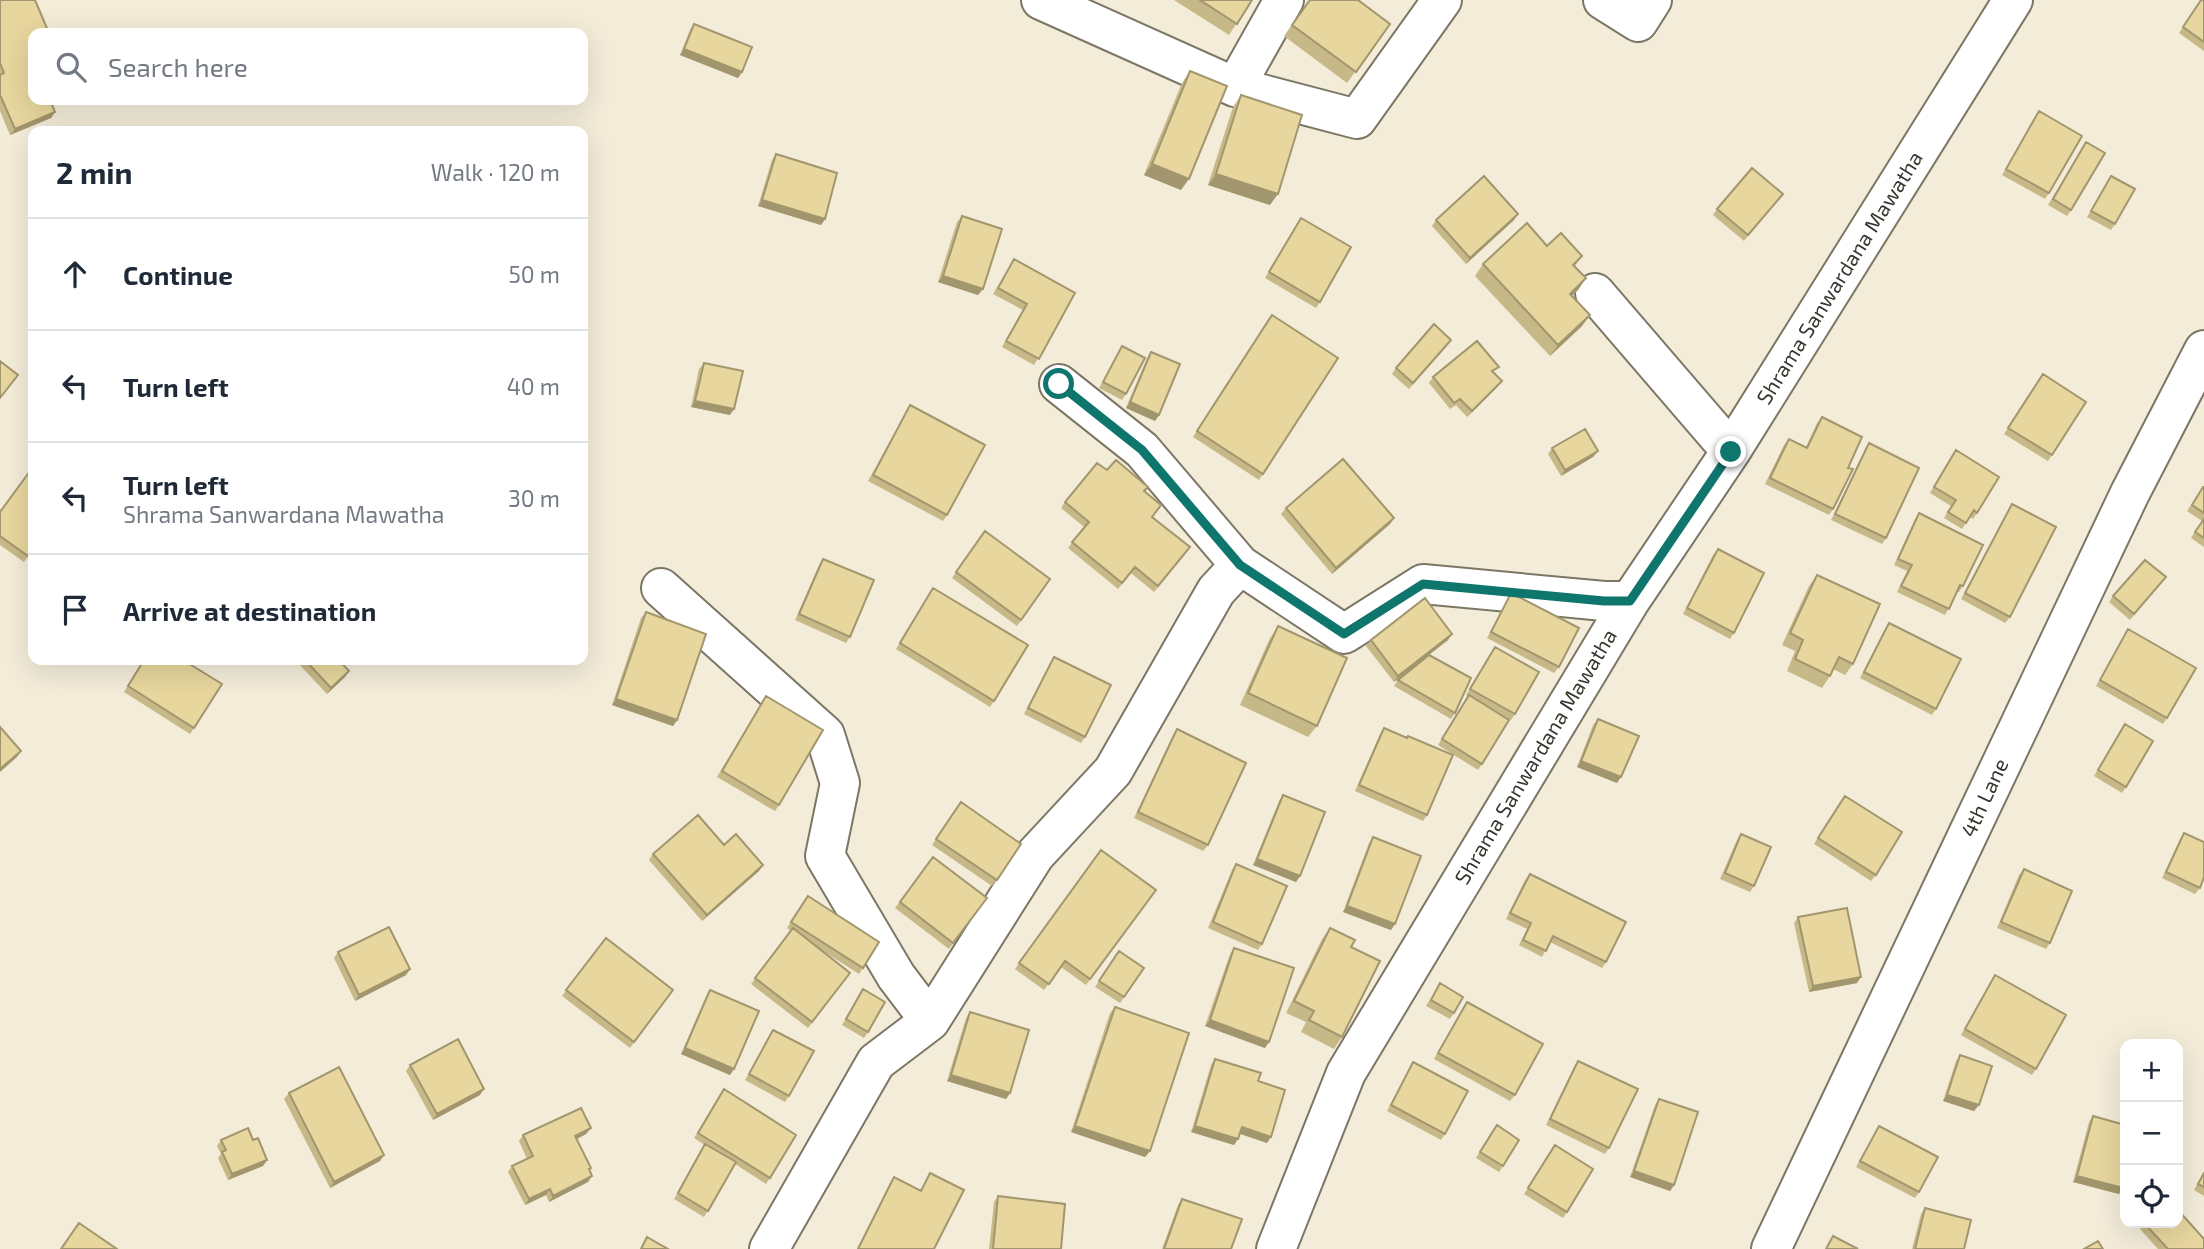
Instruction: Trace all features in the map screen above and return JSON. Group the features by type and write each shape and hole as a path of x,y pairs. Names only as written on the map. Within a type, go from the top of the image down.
{"street":[{"path":"1041,0 1235,87 1357,119 1442,0"},
{"path":"1235,87 1284,0"},
{"path":"1603,0 1638,22 1652,0"},
{"name":"Shrama Sanwardana Mawatha","path":"1276,1249 1346,1073 1630,601 1731,452 2014,0"},
{"path":"1595,293 1731,452"},
{"name":"4th Lane","path":"1771,1249 2123,506 2204,350"},
{"path":"1059,384 1142,450 1240,565 1344,634 1423,584 1604,601 1630,601"},
{"path":"769,1249 876,1062 930,1021 1035,855 1112,771 1216,591 1240,565"},
{"path":"661,588 825,735 840,783 825,856 896,976 930,1021"}],"building":[{"path":"0,0 35,0 47,28 28,28 28,105 52,105 55,112 15,129 0,95 0,75 4,73 0,63"},
{"path":"1200,0 1252,0 1237,24"},
{"path":"1310,0 1358,0 1390,24 1356,72 1292,25"},
{"path":"2201,0 2204,0 2204,42 2183,27"},
{"path":"694,24 752,47 742,72 684,49"},
{"path":"1190,71 1227,86 1189,179 1152,164"},
{"path":"1241,95 1302,115 1278,194 1216,174"},
{"path":"2039,111 2082,136 2049,193 2006,169"},
{"path":"2086,142 2105,153 2071,210 2053,199"},
{"path":"776,154 837,173 825,219 762,200"},
{"path":"1752,168 1783,194 1748,235 1717,209"},
{"path":"1484,176 1518,214 1470,258 1436,220"},
{"path":"2111,176 2135,189 2115,224 2091,211"},
{"path":"962,216 1002,229 983,289 943,276"},
{"path":"1301,218 1351,247 1320,302 1269,272"},
{"path":"1527,223 1547,246 1561,233 1582,256 1573,265 1586,278 1570,294 1590,315 1558,345 1483,264"},
{"path":"1014,259 1075,293 1039,359 1006,341 1027,304 998,288"},
{"path":"1272,315 1338,358 1263,474 1197,431"},
{"path":"1434,324 1451,340 1413,383 1396,368"},
{"path":"1477,341 1499,367 1492,371 1502,381 1472,411 1460,399 1454,403 1433,377"},
{"path":"1122,346 1145,358 1126,394 1103,382"},
{"path":"1151,352 1180,364 1159,415 1130,402"},
{"path":"0,361 18,375 0,398"},
{"path":"704,363 743,371 734,409 695,401"},
{"path":"2043,374 2086,402 2052,455 2008,428"},
{"path":"910,405 985,445 947,515 873,475"},
{"path":"1822,417 1862,437 1848,468 1853,469 1833,509 1770,478 1789,439 1807,448"},
{"path":"1585,429 1598,451 1565,470 1552,448"},
{"path":"1869,443 1919,468 1886,538 1835,514"},
{"path":"1956,450 1999,477 1977,513 1974,510 1966,523 1948,512 1956,500 1934,487"},
{"path":"1343,459 1394,518 1336,568 1286,508"},
{"path":"1116,460 1148,487 1144,491 1161,505 1152,517 1190,547 1158,586 1135,567 1122,583 1072,542 1089,522 1065,502 1097,463 1107,470"},
{"path":"28,474 28,556 0,536 0,512"},
{"path":"2204,488 2204,513 2192,505"},
{"path":"2012,504 2056,527 2010,617 1965,593"},
{"path":"1919,513 1983,545 1949,609 1901,586 1912,565 1898,559"},
{"path":"2204,519 2204,538 2195,532"},
{"path":"985,531 1050,579 1021,620 956,572"},
{"path":"1718,549 1764,573 1734,633 1687,608"},
{"path":"823,559 874,580 850,637 799,614"},
{"path":"2145,560 2166,577 2134,614 2113,596"},
{"path":"1817,575 1880,604 1853,664 1839,657 1830,676 1795,659 1803,640 1790,633"},
{"path":"933,588 1028,645 994,701 900,643"},
{"path":"1511,593 1579,628 1559,667 1491,632"},
{"path":"1425,598 1452,634 1398,676 1371,640"},
{"path":"646,612 706,634 677,720 616,699"},
{"path":"1889,623 1961,659 1936,709 1864,672"},
{"path":"1278,626 1347,658 1317,726 1248,693"},
{"path":"2128,629 2196,668 2167,718 2100,680"},
{"path":"1495,647 1539,672 1515,714 1470,689"},
{"path":"1429,655 1471,678 1455,713 1398,680"},
{"path":"1054,657 1111,685 1085,737 1028,708"},
{"path":"141,665 191,665 222,684 194,728 128,686"},
{"path":"310,665 344,665 349,671 331,688"},
{"path":"1469,695 1509,720 1482,764 1442,739"},
{"path":"766,696 823,730 779,805 722,771"},
{"path":"1598,719 1639,736 1621,777 1581,761"},
{"path":"2125,724 2153,741 2126,787 2098,770"},
{"path":"0,727 21,751 0,769"},
{"path":"1384,728 1453,755 1427,815 1359,785"},
{"path":"1177,729 1246,763 1208,845 1138,812"},
{"path":"1283,795 1325,812 1300,876 1257,859"},
{"path":"1845,796 1902,832 1876,875 1818,838"},
{"path":"961,802 1021,844 997,880 936,839"},
{"path":"698,815 724,845 736,834 763,865 707,915 653,854"},
{"path":"2184,833 2204,842 2204,877 2200,888 2166,872"},
{"path":"1741,834 1771,847 1754,886 1725,873"},
{"path":"1373,837 1421,856 1395,924 1347,906"},
{"path":"1101,850 1156,890 1090,979 1065,961 1049,984 1019,963"},
{"path":"933,857 987,898 953,943 900,902"},
{"path":"1236,864 1287,886 1262,944 1213,922"},
{"path":"2024,869 2072,891 2050,943 2001,922"},
{"path":"1530,874 1626,922 1606,962 1553,936 1546,951 1523,940 1531,923 1510,913"},
{"path":"808,896 879,942 863,968 791,922"},
{"path":"1847,908 1861,977 1813,986 1798,917"},
{"path":"389,927 410,969 359,995 338,952"},
{"path":"793,928 850,973 812,1022 755,978"},
{"path":"1330,928 1355,940 1351,947 1380,961 1342,1037 1309,1020 1314,1011 1294,1001"},
{"path":"606,938 673,990 634,1042 566,990"},
{"path":"1234,948 1294,968 1269,1042 1210,1020"},
{"path":"1119,951 1144,968 1124,997 1099,981"},
{"path":"1995,975 2066,1015 2036,1069 1965,1029"},
{"path":"1440,983 1463,997 1454,1013 1431,1000"},
{"path":"863,989 885,1002 868,1032 846,1019"},
{"path":"710,990 759,1011 734,1069 685,1048"},
{"path":"1467,1002 1543,1044 1515,1095 1438,1053"},
{"path":"1115,1007 1189,1033 1150,1151 1075,1126"},
{"path":"970,1012 1029,1030 1010,1093 951,1075"},
{"path":"773,1030 814,1051 789,1096 749,1074"},
{"path":"458,1039 484,1089 437,1114 410,1065"},
{"path":"1960,1055 1992,1066 1979,1105 1947,1095"},
{"path":"1215,1059 1261,1073 1258,1081 1285,1090 1271,1137 1242,1127 1238,1139 1195,1126"},
{"path":"1578,1061 1638,1089 1609,1148 1550,1119"},
{"path":"1413,1062 1468,1091 1445,1134 1391,1105"},
{"path":"339,1067 384,1155 334,1182 289,1093"},
{"path":"724,1089 796,1135 770,1178 698,1133"},
{"path":"1659,1099 1698,1112 1674,1185 1634,1171"},
{"path":"581,1108 591,1128 575,1136 591,1168 589,1169 592,1176 553,1196 550,1189 529,1199 512,1166 533,1156 523,1135"},
{"path":"2093,1116 2120,1124 2120,1187 2077,1176"},
{"path":"1497,1125 1519,1140 1503,1166 1480,1152"},
{"path":"1879,1126 1938,1157 1919,1192 1860,1161"},
{"path":"248,1128 253,1140 258,1138 267,1160 232,1174 222,1152 226,1150 221,1140"},
{"path":"705,1144 736,1162 708,1211 678,1193"},
{"path":"1555,1145 1593,1169 1567,1212 1528,1188"},
{"path":"930,1173 964,1190 934,1249 858,1249 894,1177 921,1191"},
{"path":"2204,1173 2204,1187 2198,1184"},
{"path":"998,1196 1065,1204 1061,1249 993,1249"},
{"path":"1182,1199 1242,1219 1231,1249 1164,1249"},
{"path":"1925,1208 1971,1220 1964,1249 1915,1249"},
{"path":"2183,1216 2204,1239 2204,1249 2168,1249 2149,1228 2183,1228"},
{"path":"79,1223 117,1249 61,1249"},
{"path":"1833,1236 1858,1249 1826,1249"},
{"path":"647,1237 668,1249 641,1249"},
{"path":"2098,1241 2103,1249 2084,1249"}],"route":[{"path":"1059,384 1142,450 1240,565 1344,634 1423,584 1604,601 1630,601 1731,452"}]}
